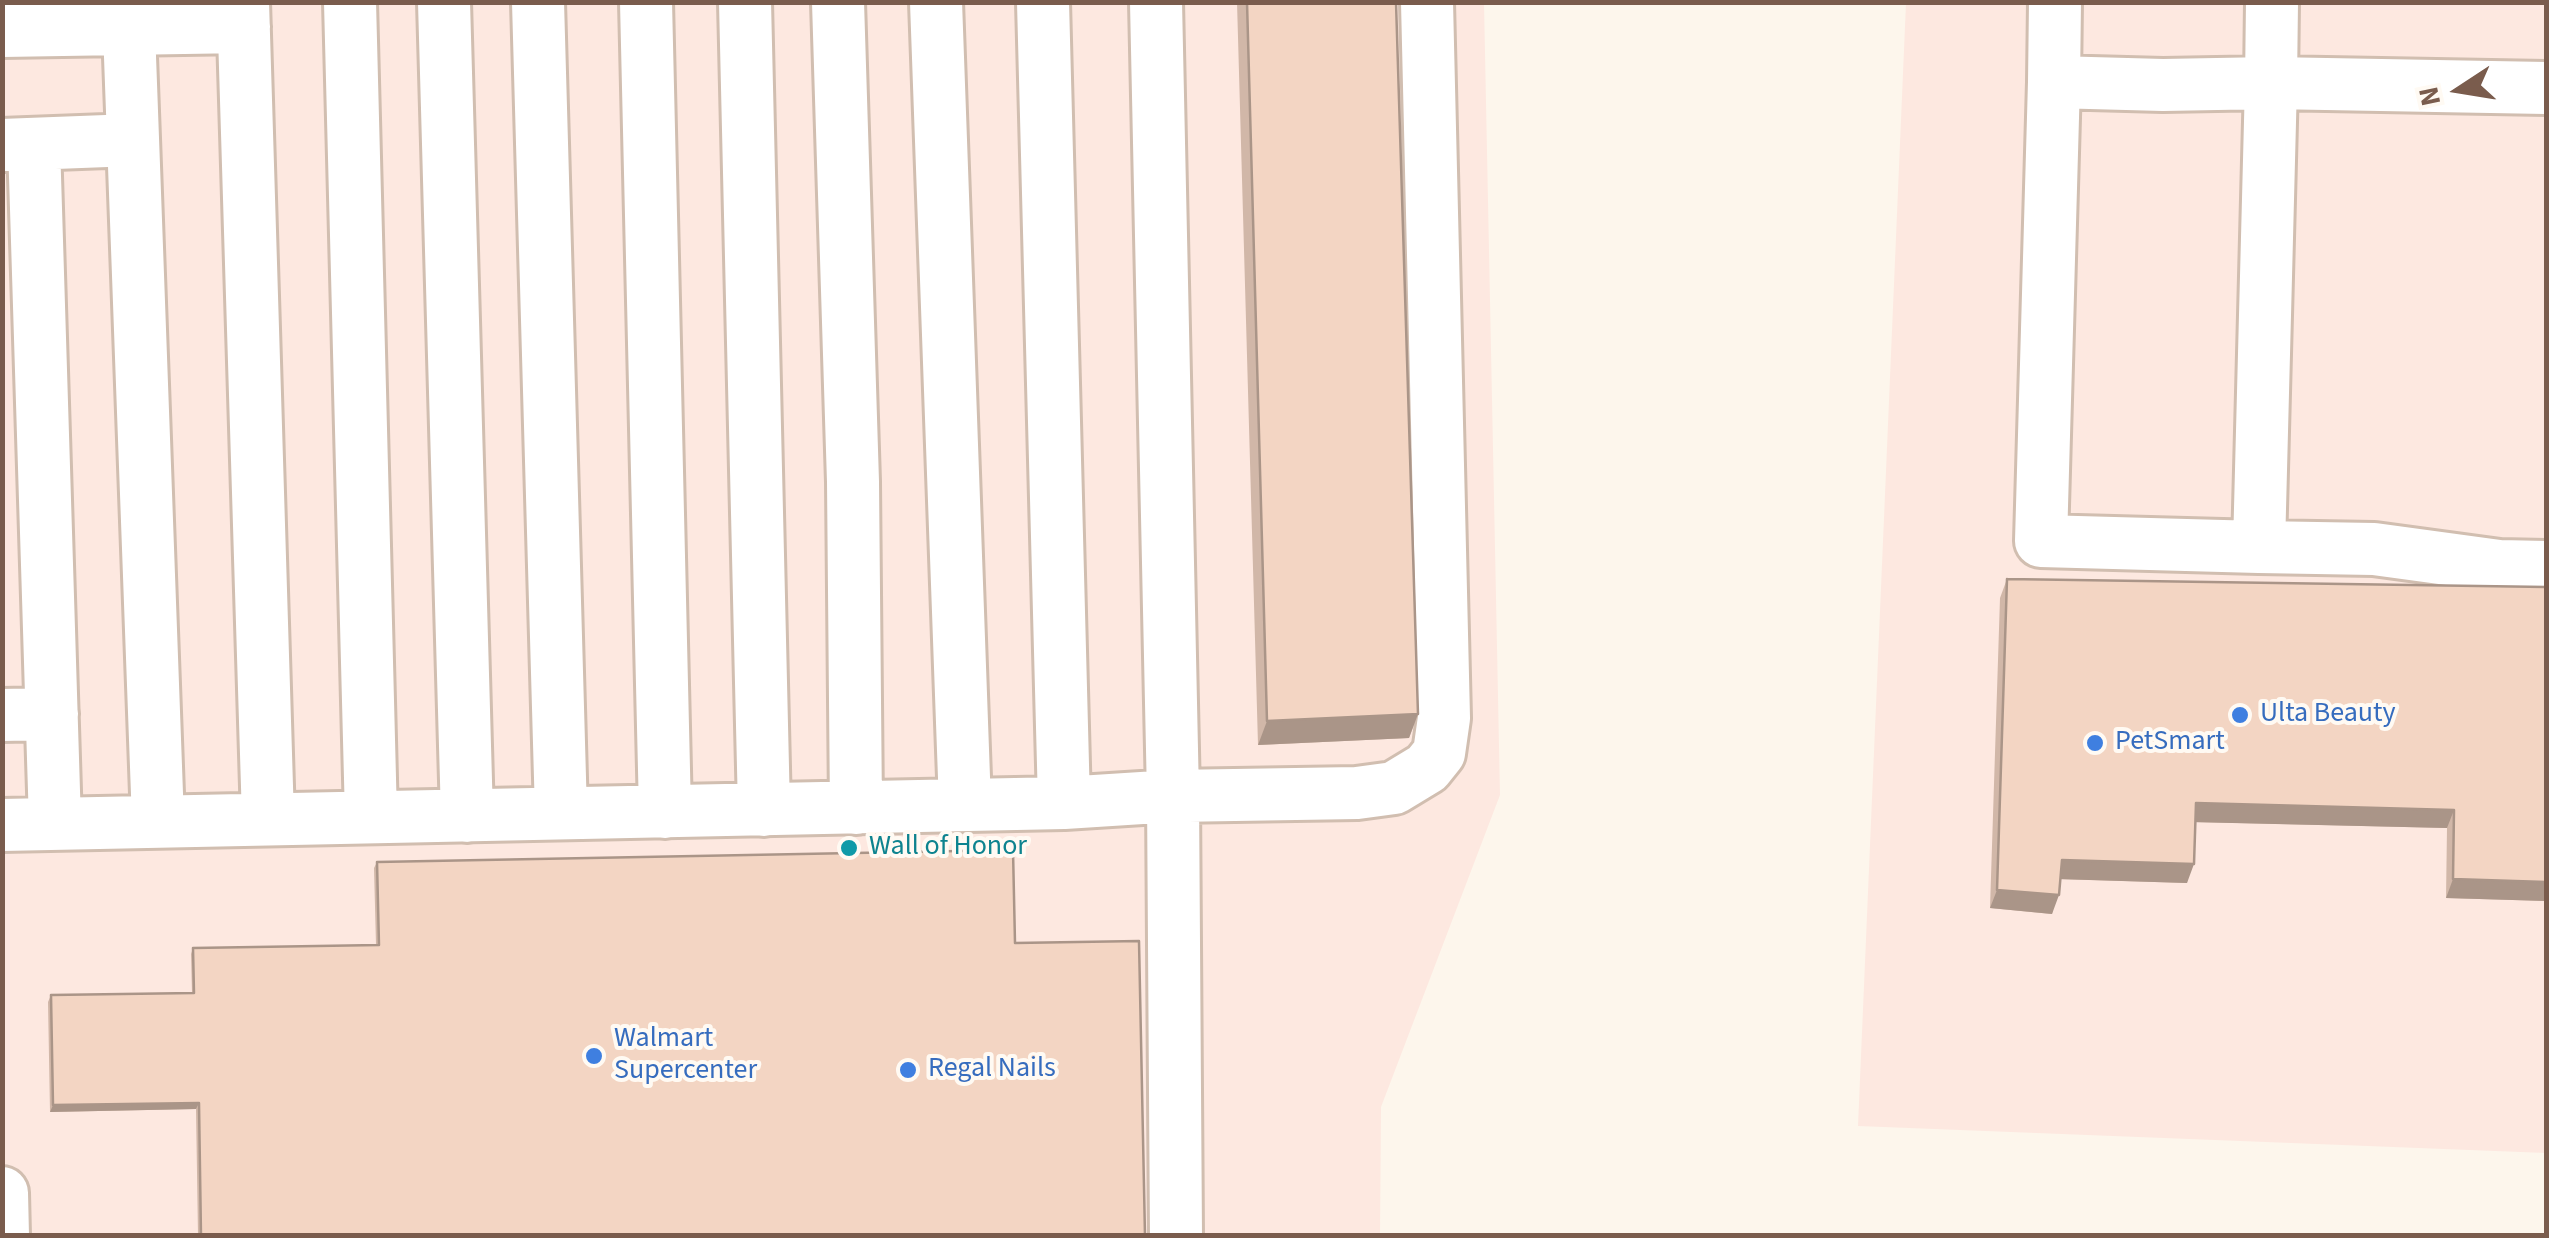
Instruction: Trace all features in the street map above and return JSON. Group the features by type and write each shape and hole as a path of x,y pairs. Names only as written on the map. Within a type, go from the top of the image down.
{"lane":[{"path":"350,2 371,817"},
{"path":"444,2 467,816"},
{"path":"538,2 561,814"},
{"path":"646,2 664,812"},
{"path":"745,2 764,810"},
{"path":"838,2 853,482 856,808"},
{"path":"936,2 965,806"},
{"path":"1043,2 1064,804"},
{"path":"1156,2 1173,796 1176,1236"},
{"path":"2,824 1064,804 1173,796 1358,793 1394,788 1427,768 1439,754 1444,718 1428,2"},
{"path":"2054,2 2041,542 2374,549 2499,566 2546,567"},
{"path":"2259,546 2272,2"},
{"path":"2,31 129,16 244,15 268,819"},
{"path":"129,16 158,822"},
{"path":"2054,82 2546,88"},
{"path":"55,823 27,714 18,144 133,140"},
{"path":"2,1193 4,1236"}],"shaded area":[{"path":"2,3 1484,3 1500,795 1381,1107 1380,1235 3,1235"},
{"path":"1906,3 2546,3 2546,1153 1858,1126"}],"building":[{"path":"1247,2 1396,2 1418,714 1267,721"},
{"path":"2007,579 2546,587 2546,882 2453,879 2454,810 2196,803 2194,864 2062,860 2059,895 1997,890"},
{"name":"Walmart Supercenter","path":"1013,850 1015,943 1139,941 1145,1236 201,1236 199,1103 53,1105 51,995 194,993 193,948 379,945 377,862"}],"place":[{"name":"Ulta Beauty","path":"2240,715"},
{"name":"PetSmart","path":"2095,743"},
{"name":"Wall of Honor","path":"849,848"},
{"name":"Walmart Supercenter","path":"594,1056"},
{"name":"Regal Nails","path":"908,1070"}]}
